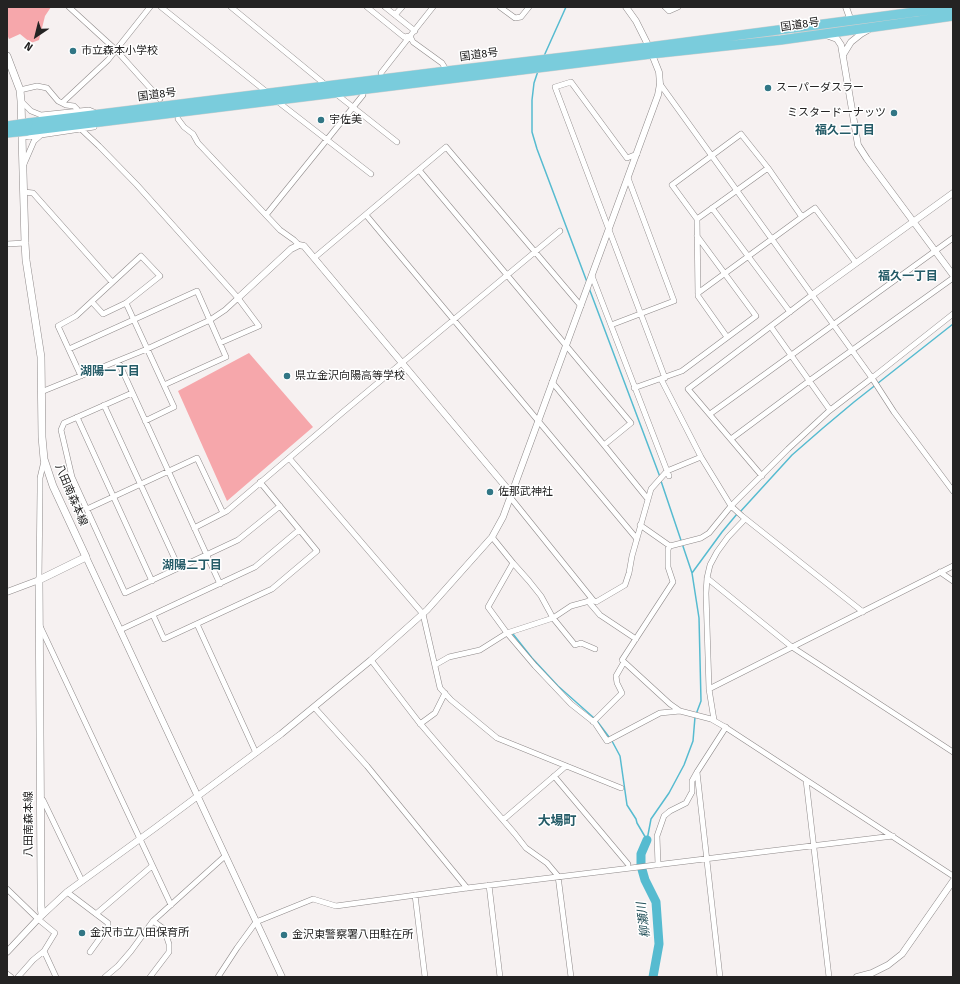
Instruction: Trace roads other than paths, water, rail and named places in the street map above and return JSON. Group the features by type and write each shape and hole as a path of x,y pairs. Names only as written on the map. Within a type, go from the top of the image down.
{"highway":[{"name":"国道8号","path":"7,133 99,114 447,71 550,63 650,51 953,7"},
{"name":"国道8号","path":"650,51 781,40 953,16"},
{"name":"国道8号","path":"7,126 25,130 146,117 335,93 532,64"}],"main road":[{"name":"八田南森本線","path":"7,56 20,90 25,130 25,243 26,260 41,357 42,438 44,460 53,486 86,557"},
{"path":"39,580 86,557"},
{"name":"八田南森本線","path":"39,580 40,916"}],"street":[{"path":"70,7 116,50 160,99"},
{"path":"62,103 108,60 150,7"},
{"path":"161,7 268,93"},
{"path":"230,7 327,86"},
{"path":"367,7 404,36 410,36"},
{"path":"385,7 415,31"},
{"path":"395,15 402,7"},
{"path":"381,73 433,7"},
{"path":"500,7 515,18 521,17 529,7"},
{"path":"7,952 40,916 67,892 140,840 281,734 371,660 423,614 492,537 503,517 658,95 660,84 659,72 636,21 626,7"},
{"path":"664,7 669,11 678,7"},
{"path":"846,7 851,21"},
{"path":"843,56 851,42 866,31 927,20"},
{"path":"822,34 829,35 837,39 841,45 858,145 953,275"},
{"path":"410,36 413,42 442,63 447,71"},
{"path":"637,154 627,158 571,82 555,87 641,314 663,379 701,456 732,507 863,612"},
{"path":"660,84 881,390 894,412 953,491"},
{"path":"20,90 37,86 47,88 58,101 66,106 74,106 77,109"},
{"path":"335,93 397,142"},
{"path":"266,215 363,96"},
{"path":"277,100 371,174"},
{"path":"21,101 31,111 41,115 89,110 99,114"},
{"path":"25,130 42,135 146,117"},
{"path":"178,118 198,143 280,230 299,245 304,246 510,495 600,615 636,639"},
{"path":"83,131 137,185 238,298 259,326 220,343"},
{"path":"727,337 698,296 697,219 672,185 741,134 768,168 802,217"},
{"path":"24,164 34,141 42,135"},
{"path":"314,258 446,147 580,306"},
{"path":"697,219 768,168"},
{"path":"419,170 631,423 604,446"},
{"path":"611,325 674,301 628,178"},
{"path":"24,192 32,193 112,282"},
{"path":"762,476 688,389 812,295 953,193"},
{"path":"712,208 790,312"},
{"path":"698,293 815,208 856,263"},
{"path":"366,214 637,539"},
{"path":"194,528 227,512 260,482 560,231"},
{"path":"634,388 682,371 756,316 697,236"},
{"path":"710,414 953,238"},
{"path":"7,244 25,243"},
{"path":"41,392 147,349 210,320 225,310 292,249 299,245"},
{"path":"81,376 58,326 76,316 141,256 160,276 126,303 103,314 92,302"},
{"path":"591,277 611,325 667,473"},
{"path":"731,439 953,278"},
{"path":"69,349 197,291 226,357 164,385"},
{"path":"126,303 174,407 145,421"},
{"path":"594,722 622,693 617,683 616,676 624,662 622,660 673,582 668,567 668,550 671,546 701,538 709,533 788,449 830,410 873,379 953,314"},
{"path":"771,327 830,410"},
{"path":"118,361 220,584"},
{"path":"552,382 647,498"},
{"path":"132,393 64,423 61,430 72,477 125,593 238,540 280,506"},
{"path":"104,405 179,568"},
{"path":"77,417 152,581"},
{"path":"435,665 449,656 480,650 507,633 553,618 571,606 591,601 596,602 625,585 650,489 667,473 701,456"},
{"path":"87,509 198,458 223,513"},
{"path":"289,458 423,614 440,688 451,700 497,738 621,788"},
{"path":"7,592 39,580 40,478 44,460"},
{"path":"153,615 164,639 272,589 317,551 260,482"},
{"path":"711,719 706,593 707,578 710,565 717,552 744,518"},
{"path":"640,524 671,546"},
{"path":"120,630 255,567 299,530"},
{"path":"492,537 541,596 553,618 575,645 582,643 595,649"},
{"path":"86,557 282,977"},
{"path":"513,563 488,607 507,633 535,666 571,704 594,722 607,741 660,713 681,711"},
{"path":"709,689 953,566"},
{"path":"940,572 953,580"},
{"path":"707,578 792,647 953,752"},
{"path":"39,624 171,905"},
{"path":"197,624 256,753"},
{"path":"371,660 420,724 526,848 547,863 558,876 571,977"},
{"path":"624,662 670,704 681,711 711,719 726,727 953,876"},
{"path":"420,724 435,712 445,694"},
{"path":"314,707 367,766 466,888"},
{"path":"657,866 657,836 660,824 664,816 670,811 686,803 692,792 692,781 726,727"},
{"path":"502,820 566,766"},
{"path":"697,772 720,977"},
{"path":"554,776 630,866"},
{"path":"806,780 829,977"},
{"path":"40,799 44,800 82,881"},
{"path":"218,977 256,922 313,899 336,906 630,866 657,866 892,836"},
{"path":"105,977 132,951 153,921 225,856"},
{"path":"96,914 152,866"},
{"path":"857,977 872,974 888,965 902,954 953,881"},
{"path":"489,885 500,977"},
{"path":"7,889 40,916 55,933 44,951 33,960 18,977"},
{"path":"67,892 108,923 108,927 90,952"},
{"path":"415,895 425,977"},
{"path":"150,977 169,952 169,944 164,929 153,921"},
{"path":"44,951 56,977"},
{"path":"7,974 11,977"}],"waterway":[{"path":"544,56 566,7"},
{"path":"538,71 534,83 532,100 532,132 587,282"},
{"path":"589,288 660,477"},
{"path":"740,512 792,455 854,402 953,324"},
{"path":"647,840 651,819 669,793 684,765 693,741 695,717 701,701 699,618 692,573 661,481"},
{"path":"692,573 737,514"},
{"path":"513,634 532,658 558,686 594,718"},
{"path":"597,721 612,741 620,756 627,805 647,840"},
{"name":"柳瀬川","path":"647,840 641,854 641,866 645,880 656,902 659,944 653,977"}],"place":[{"name":"市立森本小学校","path":"73,51"},
{"name":"スーパーダスラー","path":"768,88"},
{"name":"ミスタードーナッツ","path":"894,113"},
{"name":"宇佐美","path":"321,120"},
{"name":"県立金沢向陽高等学校","path":"287,376"},
{"name":"佐那武神社","path":"490,492"},
{"name":"金沢市立八田保育所","path":"82,933"},
{"name":"金沢東警察署八田駐在所","path":"284,935"}],"district":[{"name":"福久二丁目","path":"845,131"},
{"name":"福久一丁目","path":"908,277"},
{"name":"湖陽一丁目","path":"110,372"},
{"name":"湖陽二丁目","path":"192,566"},
{"name":"大場町","path":"557,821"}]}
